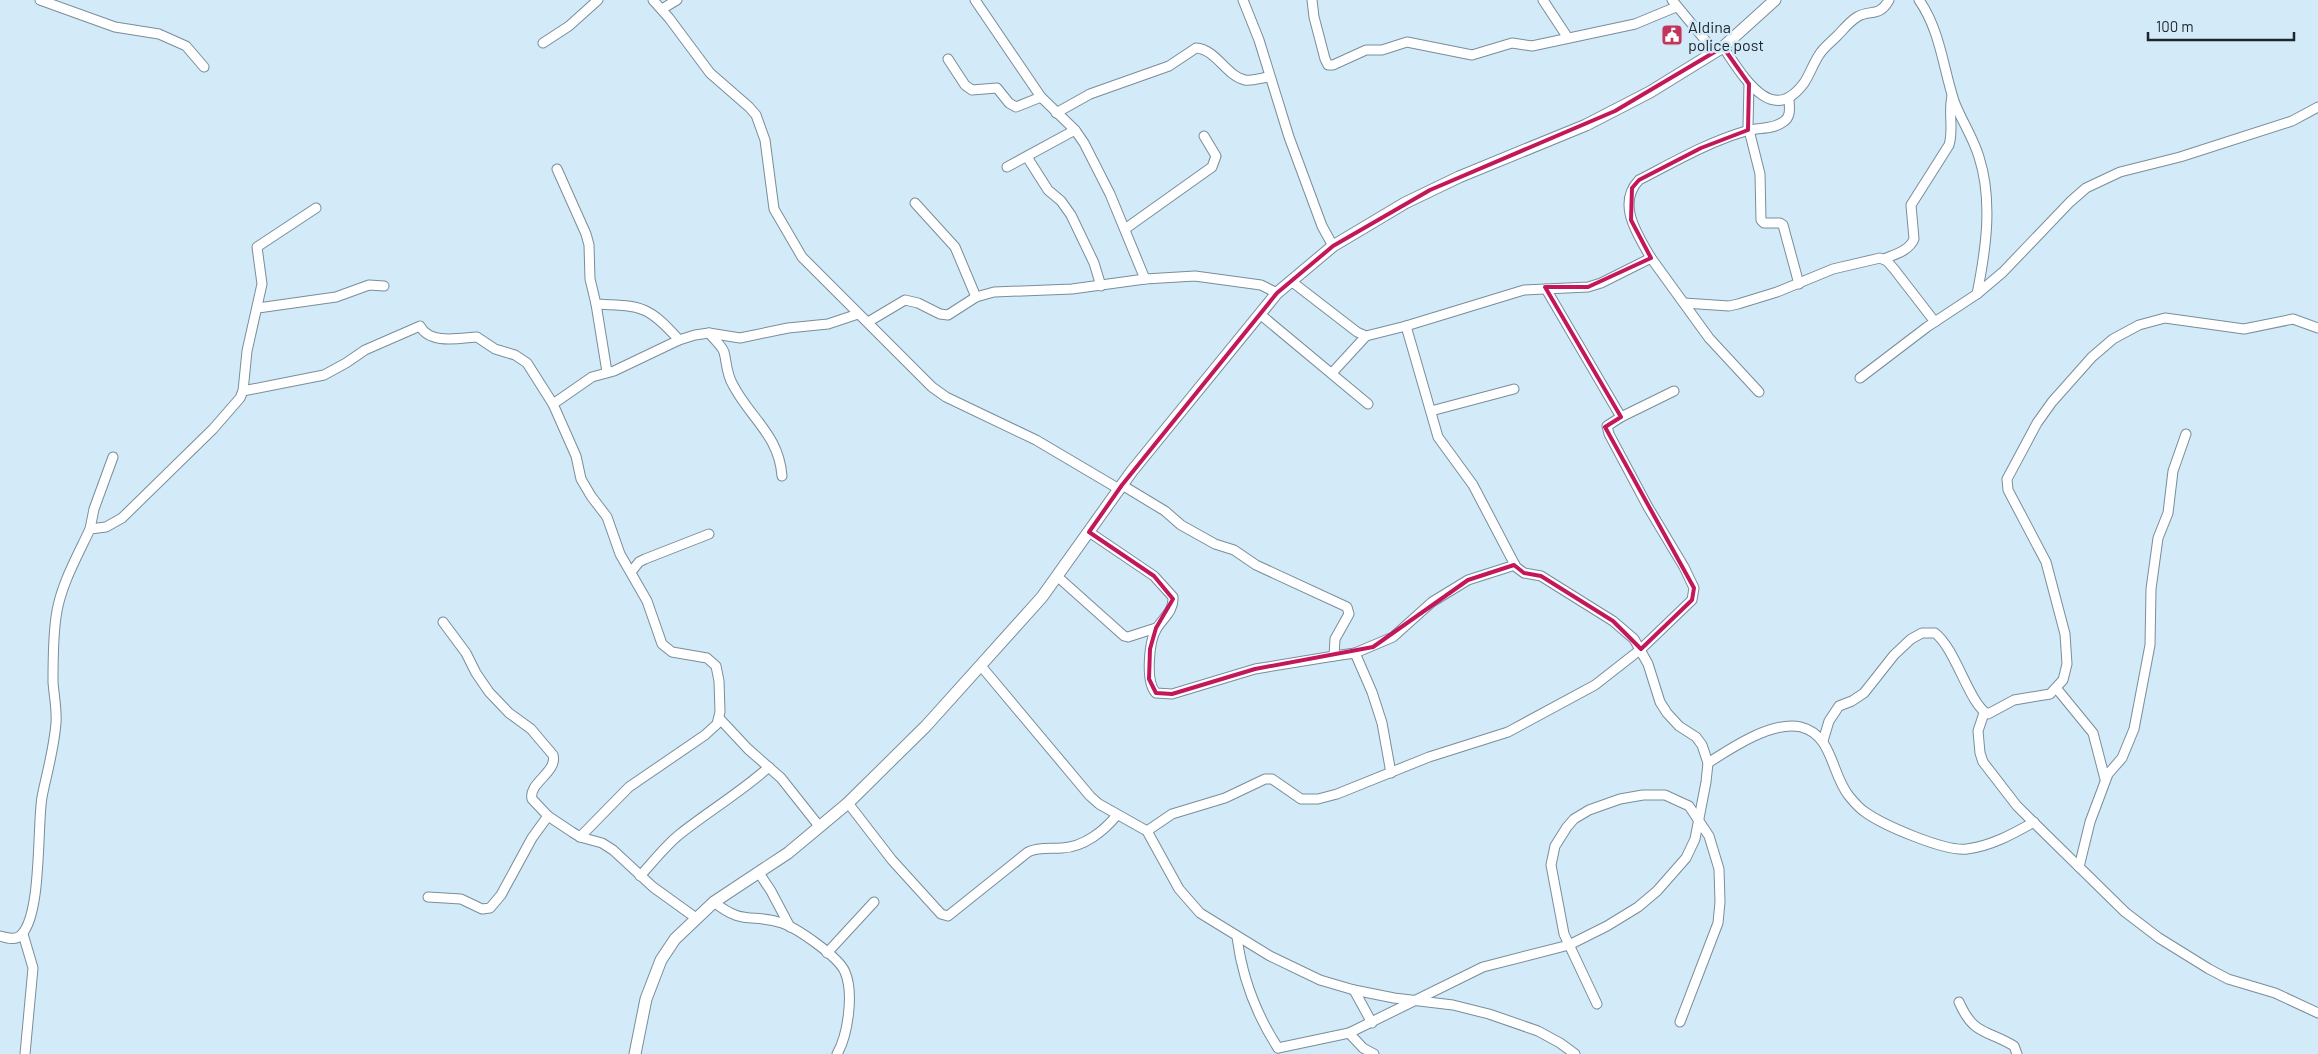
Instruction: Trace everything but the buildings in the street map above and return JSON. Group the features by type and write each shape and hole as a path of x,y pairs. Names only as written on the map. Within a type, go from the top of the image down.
{"street":[{"path":"40,0 115,27 159,34 186,46 204,66"},
{"path":"543,42 569,26 598,0"},
{"path":"653,0 662,9 710,74 744,102 756,115 763,131 774,208 802,257 926,382 946,397 1036,440 1165,511 1181,525 1215,544 1234,550 1256,565 1347,607 1349,614 1335,639 1334,656"},
{"path":"662,9 677,0"},
{"path":"975,0 1041,98 1075,130 1101,175 1125,229 1144,279"},
{"path":"1243,0 1259,40 1268,76 1322,226 1333,246"},
{"path":"1312,0 1314,17 1328,65 1333,65 1366,50 1382,50 1407,42 1472,55 1512,43 1532,46 1635,24 1674,3 1749,84 1772,100 1789,98 1805,81 1818,56 1836,37 1857,17 1876,13 1889,0"},
{"path":"1544,0 1568,38"},
{"path":"635,1054 644,1006 658,966 669,948 696,918 714,902 788,853 848,804 914,739 981,666 1058,577 1120,487 1277,293 1333,246 1430,190 1566,134 1614,111 1719,50 1775,0"},
{"path":"1920,0 1934,29 1952,94 1978,152 1986,190 1987,218 1984,256 1977,294"},
{"path":"1056,113 1090,94 1169,66 1196,48 1206,51 1241,78 1250,80 1268,76"},
{"path":"948,59 964,85 972,90 997,88 1009,103 1016,107 1041,98"},
{"path":"1749,84 1748,130 1760,174 1761,220 1764,223 1782,224 1799,284"},
{"path":"1684,303 1730,306 1777,292 1833,269 1874,259 1884,259 1910,247 1914,239 1911,205 1945,153 1951,139 1950,111 1952,94"},
{"path":"1759,392 1709,338 1652,258 1631,220 1629,198 1632,188 1638,180 1700,148 1748,130 1766,129 1784,122 1789,115 1789,98"},
{"path":"1860,378 1935,322 1977,294 2003,272 2070,202 2086,188 2120,172 2180,156 2292,121 2318,107"},
{"path":"1008,167 1075,130"},
{"path":"1125,229 1212,167 1216,156 1204,136"},
{"path":"1027,157 1048,190 1072,214 1094,263 1101,286"},
{"path":"557,170 586,234 589,245 590,279 607,372"},
{"path":"915,203 955,246 976,296"},
{"path":"90,529 106,527 122,518 213,429 240,398 243,391 247,352 262,284 257,247 316,208"},
{"path":"1332,374 1366,336 1406,326 1524,290 1588,287 1601,283 1652,258"},
{"path":"1884,259 1935,322"},
{"path":"868,322 905,300 918,303 940,314 948,315 976,296 994,292 1101,286 1144,279 1206,276 1261,285 1277,293"},
{"path":"1291,281 1357,332 1366,336"},
{"path":"258,308 336,297 368,285 384,286"},
{"path":"1546,289 1621,417"},
{"path":"596,304 635,306 646,309 679,340"},
{"path":"553,404 592,377 637,361 679,340 695,335 710,333 736,338 788,328 828,324 858,314"},
{"path":"1261,315 1368,404"},
{"path":"1823,740 1836,710 1864,693 1902,646 1922,633 1935,633 1943,641 1984,713 1991,714 2014,700 2044,696 2057,689 2063,680 2067,664 2065,634 2046,562 2006,485 2012,468 2037,423 2052,402 2092,357 2113,339 2138,325 2155,319 2165,318 2244,329 2293,319 2318,328"},
{"path":"243,391 324,374 346,363 365,350 420,326 422,330 434,337 459,340 477,337 495,349 515,355 532,368 553,404 576,456 581,479 605,514 620,554 647,601 665,648 679,654 703,656 714,662 719,681 719,718 712,730 629,787 580,837"},
{"path":"1237,937 1248,987 1276,1051 1350,1033 1372,1024 1483,967 1569,945 1607,926 1638,907 1657,891 1686,858 1695,839 1708,763 1706,753 1696,737 1679,726 1667,713 1641,649 1634,639 1613,621 1542,576 1524,573 1514,565 1473,485 1438,437 1406,326"},
{"path":"710,333 724,351 726,369 733,386 768,433 776,449 782,476"},
{"path":"724,351 736,338"},
{"path":"1431,411 1514,389"},
{"path":"1147,831 1172,814 1224,798 1265,779 1272,779 1301,799 1312,800 1337,794 1429,757 1508,732 1595,685 1641,649 1692,600 1694,591 1684,567 1609,434 1607,426 1674,391"},
{"path":"2079,867 2085,840 2106,780 2112,768 2122,758 2134,729 2150,645 2152,589 2158,538 2168,513 2172,471 2186,434"},
{"path":"25,1054 33,968 23,934 30,916 35,892 42,798 53,756 56,734 57,706 53,683 56,618 62,590 90,529 94,509 113,457"},
{"path":"1058,577 1124,636 1128,637 1156,628 1164,621 1172,606 1171,593 1154,576 1090,532"},
{"path":"632,572 639,562 645,559 709,534"},
{"path":"1156,628 1150,649 1149,678 1153,690 1163,694 1185,692 1255,669 1355,653 1393,637 1432,602 1468,580 1514,565"},
{"path":"444,622 468,655 476,673 489,692 508,713 531,729 553,755 553,763 531,794 532,799 548,816 580,837 607,845 640,876 696,918"},
{"path":"1355,653 1372,692 1382,723 1391,773"},
{"path":"981,666 1090,796 1117,815 1147,831 1179,889 1195,909 1237,937 1270,956 1320,980 1354,990 1416,1001 1453,1004 1538,1031 1575,1054"},
{"path":"2057,689 2093,733 2106,780"},
{"path":"1984,713 1978,730 1981,758 2017,806 2137,922 2209,969 2228,979 2275,993 2318,1013"},
{"path":"719,718 748,749 781,778 819,826"},
{"path":"1708,763 1734,746 1775,729 1801,727 1823,740 1836,776 1848,795 1865,812 1907,833 1932,842 1965,850 2011,836 2034,822"},
{"path":"640,876 678,835 769,767"},
{"path":"1596,1004 1564,934 1551,865 1555,846 1574,820 1605,803 1643,795 1665,795 1689,806 1709,836 1719,869 1720,902 1718,922 1680,1022"},
{"path":"848,804 892,860 941,914 948,916 1028,852 1038,848 1064,848 1078,845 1102,831 1117,815"},
{"path":"428,896 461,899 482,909 490,908 501,895 532,838 548,816"},
{"path":"759,873 777,901 790,927"},
{"path":"714,902 735,916 776,922 790,927 827,953 843,968 848,982 846,1034 837,1054"},
{"path":"827,953 874,902"},
{"path":"0,936 13,939 23,934"},
{"path":"1354,990 1372,1024"},
{"path":"1959,1002 1969,1023 1981,1031 2014,1046 2017,1054"},
{"path":"1350,1033 1363,1048 1374,1054"}],"highlighted area":[{"path":"1723,47 1749,84 1748,130 1701,148 1639,180 1632,188 1631,220 1651,258 1588,287 1545,287 1621,417 1605,427 1694,588 1692,600 1641,649 1613,621 1541,576 1524,573 1514,565 1468,580 1373,647 1255,669 1172,694 1156,693 1149,679 1150,649 1156,628 1173,599 1154,576 1089,532 1122,485 1277,293 1333,246 1430,190 1615,111"}],"place":[{"name":"Aldina police post","path":"1672,35"}]}
